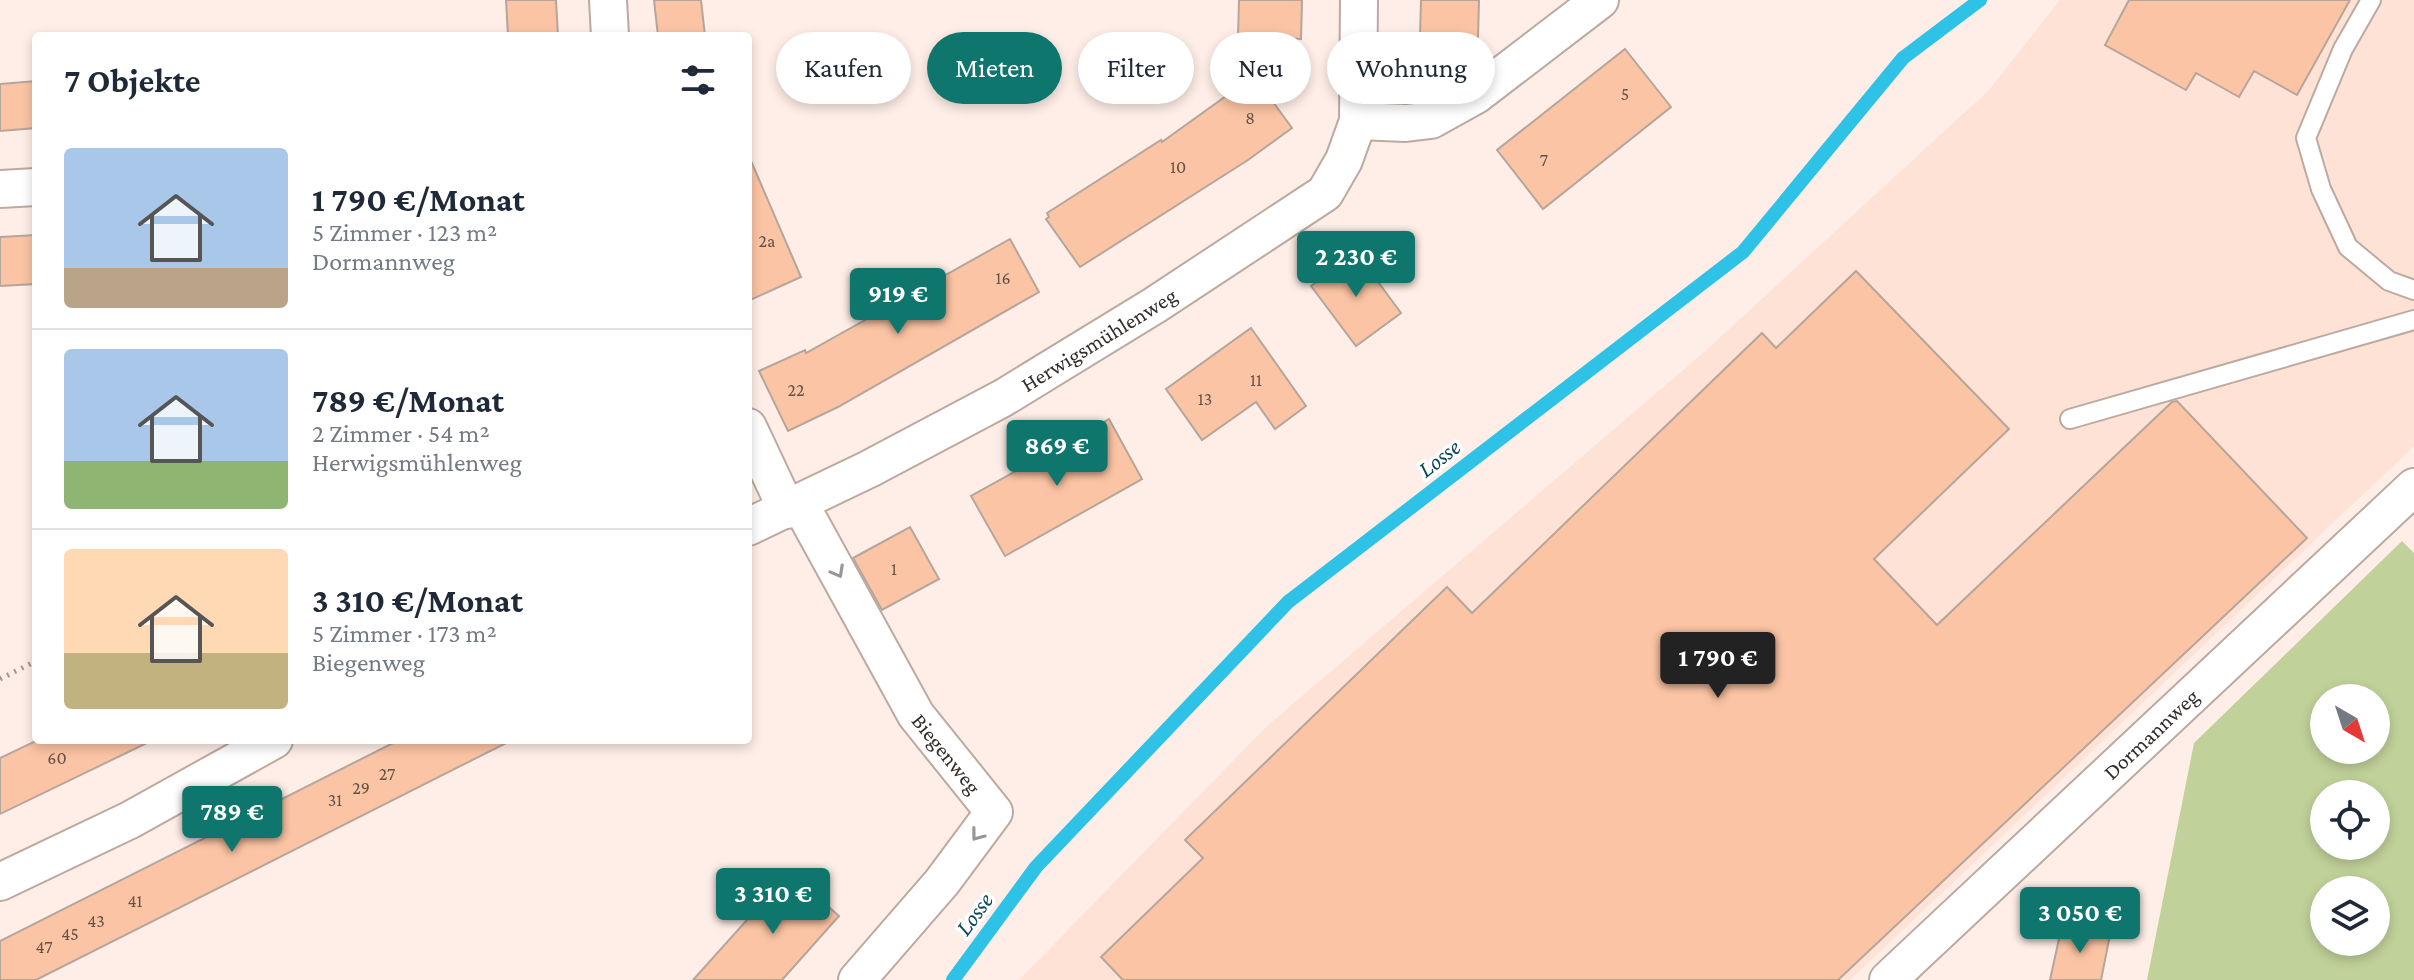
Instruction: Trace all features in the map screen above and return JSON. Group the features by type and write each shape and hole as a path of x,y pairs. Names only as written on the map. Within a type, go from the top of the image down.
{"street":[{"path":"608,0 610,32"},
{"name":"Herwigsmühlenweg","path":"752,525 794,507 1003,398 1181,288 1325,193 1344,160 1358,121 1359,0"},
{"path":"1358,121 1406,123 1431,120 1476,95 1600,0"},
{"path":"0,189 32,187"},
{"path":"752,434 794,507"},
{"name":"Dormannweg","path":"1888,980 2414,487"},
{"name":"Biegenweg","path":"794,507 916,715 994,812 942,882 857,980"},
{"path":"0,882 130,820 267,744"}],"lane":[{"path":"2371,0 2343,49 2306,138 2321,189 2348,247 2389,281 2414,290"},
{"path":"2070,419 2414,320"}],"path":[{"path":"0,679 32,663"}],"shaded area":[{"path":"2060,0 2414,0 2414,446 1850,980 1019,980 1267,726 1702,354 1989,90"}],"green space":[{"path":"2402,541 2414,553 2414,980 2147,980 2194,743"}],"building":[{"path":"506,0 556,0 558,32 508,32"},
{"path":"654,0 701,0 705,32 658,32"},
{"path":"1239,0 1302,0 1301,32 1238,32"},
{"path":"1421,0 1479,0 1478,32 1420,32"},
{"path":"2129,0 2350,0 2297,95 2254,71 2239,97 2196,73 2186,90 2105,45"},
{"path":"1625,49 1671,107 1543,209 1497,150"},
{"path":"32,81 32,128 0,131 0,84"},
{"path":"1215,104 1274,104 1292,128 1248,160 1080,267 1046,219 1049,217 1047,213 1162,142"},
{"path":"752,163 801,277 752,299"},
{"path":"32,235 32,284 0,286 0,237"},
{"path":"1010,239 1039,292 838,407 788,431 759,371 805,350 806,353"},
{"path":"1356,252 1401,313 1356,346 1311,286"},
{"path":"1856,271 2009,429 1874,559 1937,625 2172,402 2177,401 2307,538 1838,980 1123,980 1101,957 1203,858 1185,840 1447,587 1472,613 1762,333 1776,348"},
{"path":"1251,328 1306,406 1275,429 1256,402 1202,440 1166,389"},
{"path":"1109,419 1142,479 1005,556 971,496"},
{"path":"910,527 939,579 882,610 853,558"},
{"path":"32,743 145,744 0,814 0,758"},
{"path":"391,744 504,744 36,980 0,980 0,941"},
{"path":"790,872 839,916 782,980 693,980"},
{"path":"2062,925 2110,935 2101,980 2050,980"}],"waterway":[{"name":"Losse","path":"953,980 1036,867 1288,602 1743,252 1903,58 1980,0"}]}
